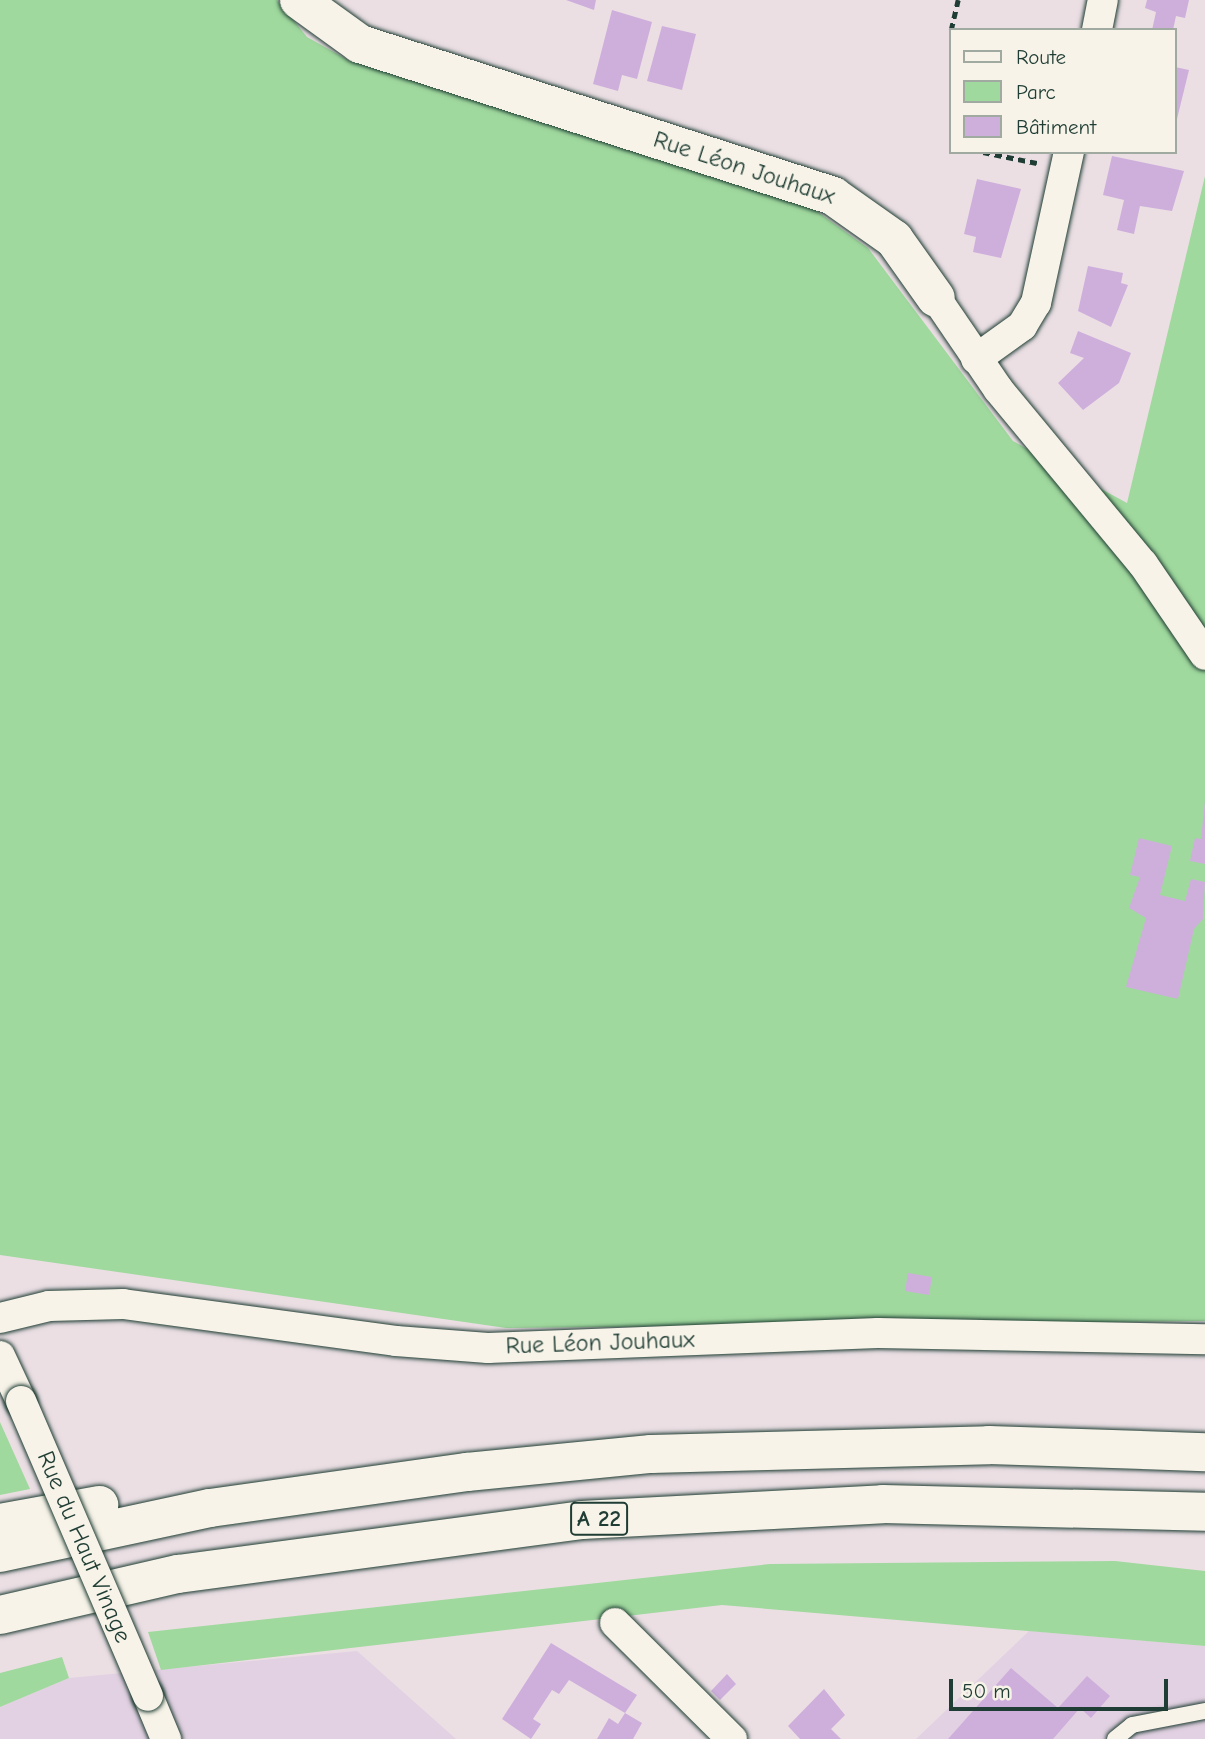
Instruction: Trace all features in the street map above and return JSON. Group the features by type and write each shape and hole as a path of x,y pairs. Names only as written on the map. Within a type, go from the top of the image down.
{"main road":[{"name":"Rue Léon Jouhaux","path":"299,0 325,25 360,44 833,196 894,240 936,298"},
{"path":"0,1553 147,1520 311,1493 532,1465 758,1448 989,1445 1205,1452"},
{"path":"0,1523 132,1501 311,1493"},
{"name":"A 22","path":"0,1615 216,1568 582,1520 883,1504 1205,1512"}],"street":[{"path":"1097,28 1103,0"},
{"path":"976,359 1022,326 1036,303 1067,160"},
{"name":"Rue Léon Jouhaux","path":"936,298 976,359 1143,564 1205,655"},
{"name":"Rue Léon Jouhaux","path":"0,1318 61,1304 123,1304 488,1348 878,1333 1205,1339"},
{"name":"Rue du Haut Vinage","path":"0,1356 166,1739"},
{"path":"615,1623 732,1739"}],"lane":[{"path":"1115,1739 1132,1725 1205,1711"}],"path":[{"path":"951,28 958,0"},
{"path":"1004,154 1067,160"}],"shaded area":[{"path":"1029,1631 1205,1646 1205,1739 916,1739"},
{"path":"357,1651 456,1739 0,1739 0,1707 69,1678"}],"green space":[{"path":"0,0 277,0 307,37 348,60 811,207 868,248 1013,441 1127,503 1205,176 1205,1321 506,1328 0,1255"},
{"path":"0,1422 30,1489 0,1495"},
{"path":"1115,1561 1205,1571 1205,1646 722,1605 161,1670 148,1632 770,1564"},
{"path":"62,1657 69,1678 0,1707 0,1673"}],"building":[{"path":"566,0 596,0 594,10"},
{"path":"1147,0 1189,0 1185,18 1176,16 1173,28 1152,28 1156,12 1145,8"},
{"path":"612,10 652,22 637,79 622,75 618,91 593,84"},
{"path":"662,26 696,34 682,90 647,81"},
{"path":"1177,67 1189,70 1177,119"},
{"path":"1112,156 1184,171 1172,211 1140,206 1134,234 1117,230 1124,200 1103,195"},
{"path":"977,179 1021,189 1001,258 973,252 976,237 964,234"},
{"path":"1088,266 1123,273 1121,283 1128,285 1111,327 1078,311"},
{"path":"1078,331 1131,353 1119,383 1083,410 1058,383 1084,358 1070,353"},
{"path":"1205,801 1205,864 1190,861 1195,838 1201,839"},
{"path":"1139,838 1172,846 1160,895 1185,901 1191,879 1205,882 1203,919 1194,929 1178,999 1126,987 1146,918 1129,908 1140,877 1130,875"},
{"path":"908,1273 932,1277 929,1295 905,1291"},
{"path":"551,1643 637,1695 625,1713 569,1680 559,1694 552,1690 533,1719 541,1724 531,1739 502,1719"},
{"path":"1011,1668 1058,1708 1087,1676 1110,1696 1091,1718 1080,1708 1053,1739 948,1739"},
{"path":"727,1674 736,1684 720,1700 711,1691"},
{"path":"824,1689 845,1715 831,1729 841,1739 800,1739 788,1726"},
{"path":"625,1713 642,1723 633,1739 597,1739 609,1718 618,1724"}]}
